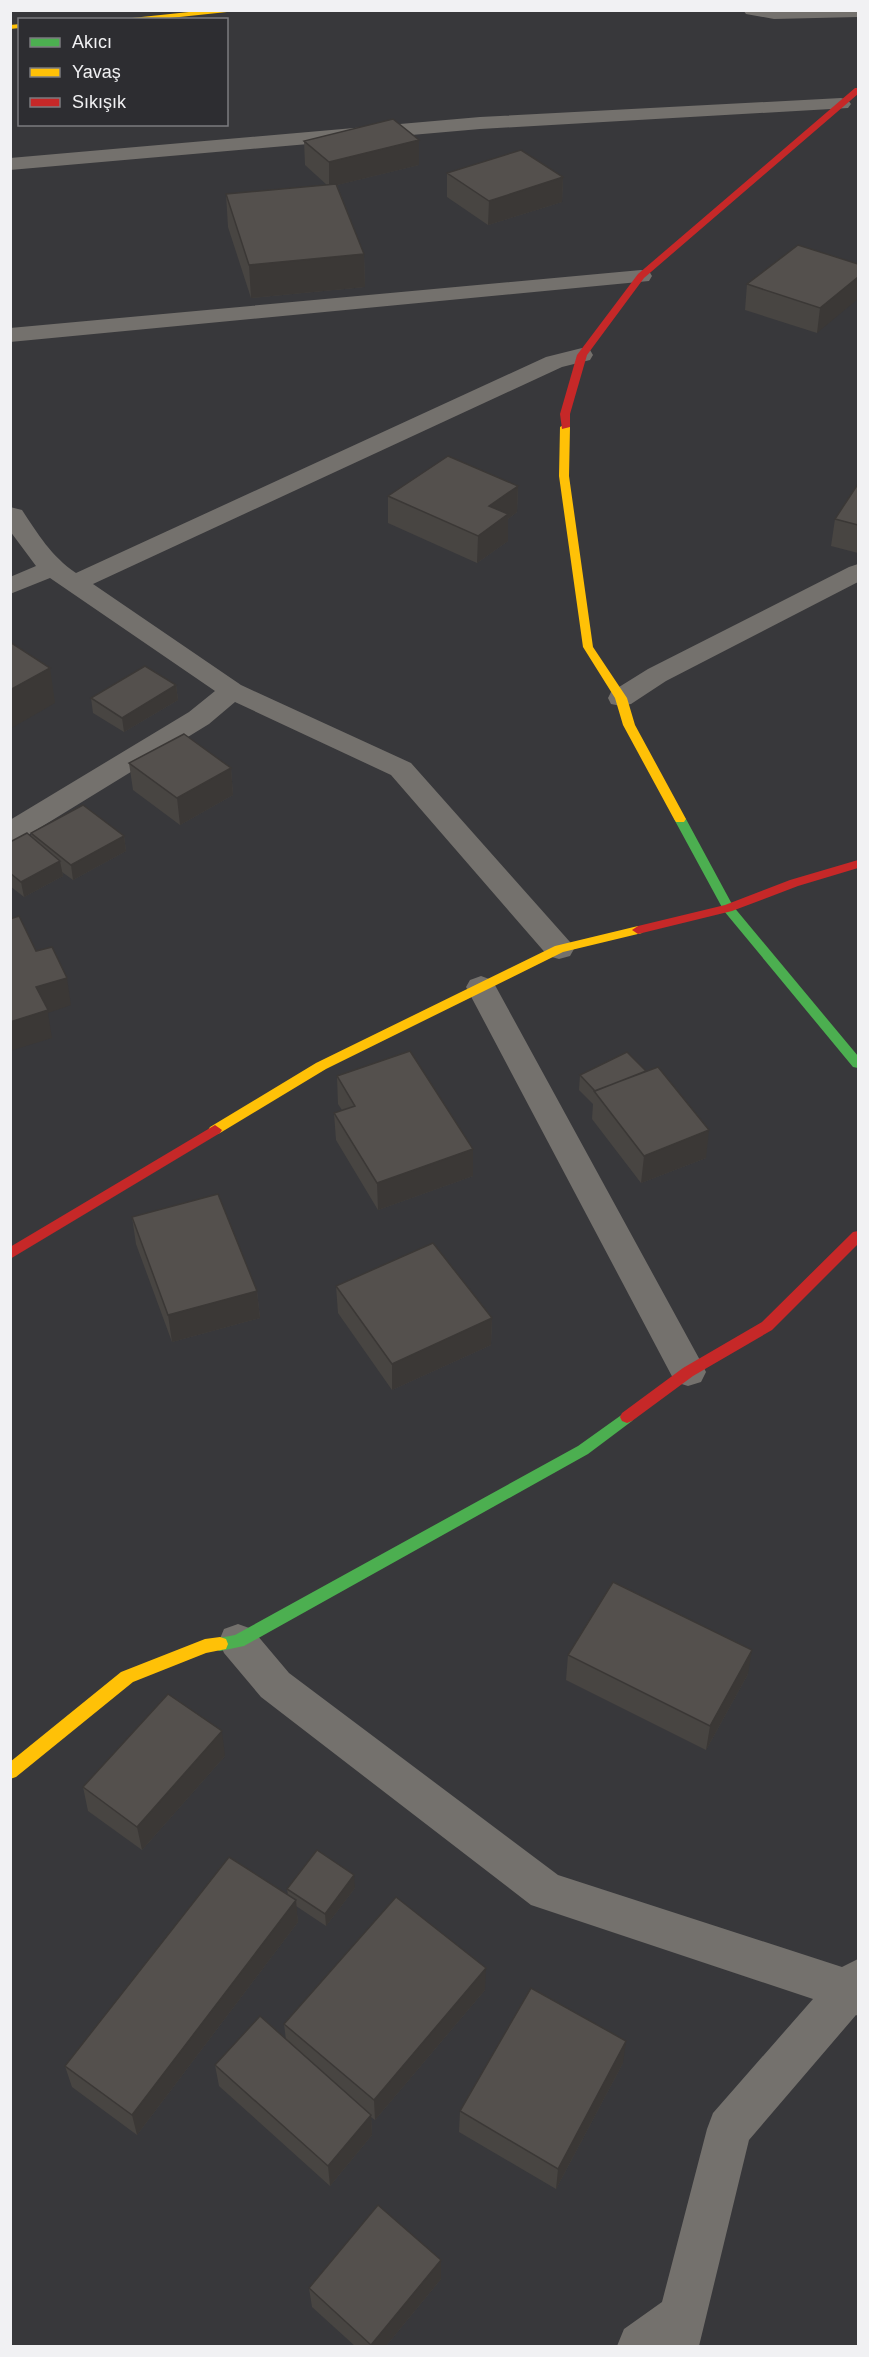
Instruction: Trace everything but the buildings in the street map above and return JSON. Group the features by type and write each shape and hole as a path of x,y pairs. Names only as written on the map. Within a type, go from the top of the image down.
{"street":[{"path":"141,18 243,10"},
{"path":"752,10 774,14 858,12"},
{"path":"858,90 641,276 582,355 564,414 564,476 588,647 621,698 629,725 728,908 858,1064"},
{"path":"10,164 480,123 842,104"},
{"path":"10,335 641,276"},
{"path":"75,583 555,362 582,355"},
{"path":"11,514 34,548 52,568 232,692 401,770 559,949"},
{"path":"10,586 52,568"},
{"path":"621,698 657,675 858,572"},
{"path":"10,834 199,718 232,692"},
{"path":"10,1254 321,1066 559,949 728,908 794,883 858,864"},
{"path":"481,987 688,1372"},
{"path":"10,1772 127,1677 205,1646 238,1641 583,1450 688,1372 766,1326 858,1236"},
{"path":"238,1641 275,1684 546,1891 855,1988 729,2129 678,2332 641,2346"}],"traffic: fast":[{"path":"680,819 728,908 858,1064"},
{"path":"220,1644 238,1641 583,1450 627,1417"}],"traffic: slow":[{"path":"141,18 243,10"},
{"path":"10,27 18,26"},
{"path":"565,427 564,476 588,647 621,698 629,725 680,819"},
{"path":"215,1130 321,1066 559,949 638,930"},
{"path":"10,1772 127,1677 205,1646 220,1644"}],"traffic: jam":[{"path":"565,427 565,414 582,355 641,276 858,90"},
{"path":"638,930 728,908 794,883 858,864"},
{"path":"10,1254 215,1130"},
{"path":"627,1417 688,1372 767,1326 858,1236"}]}
